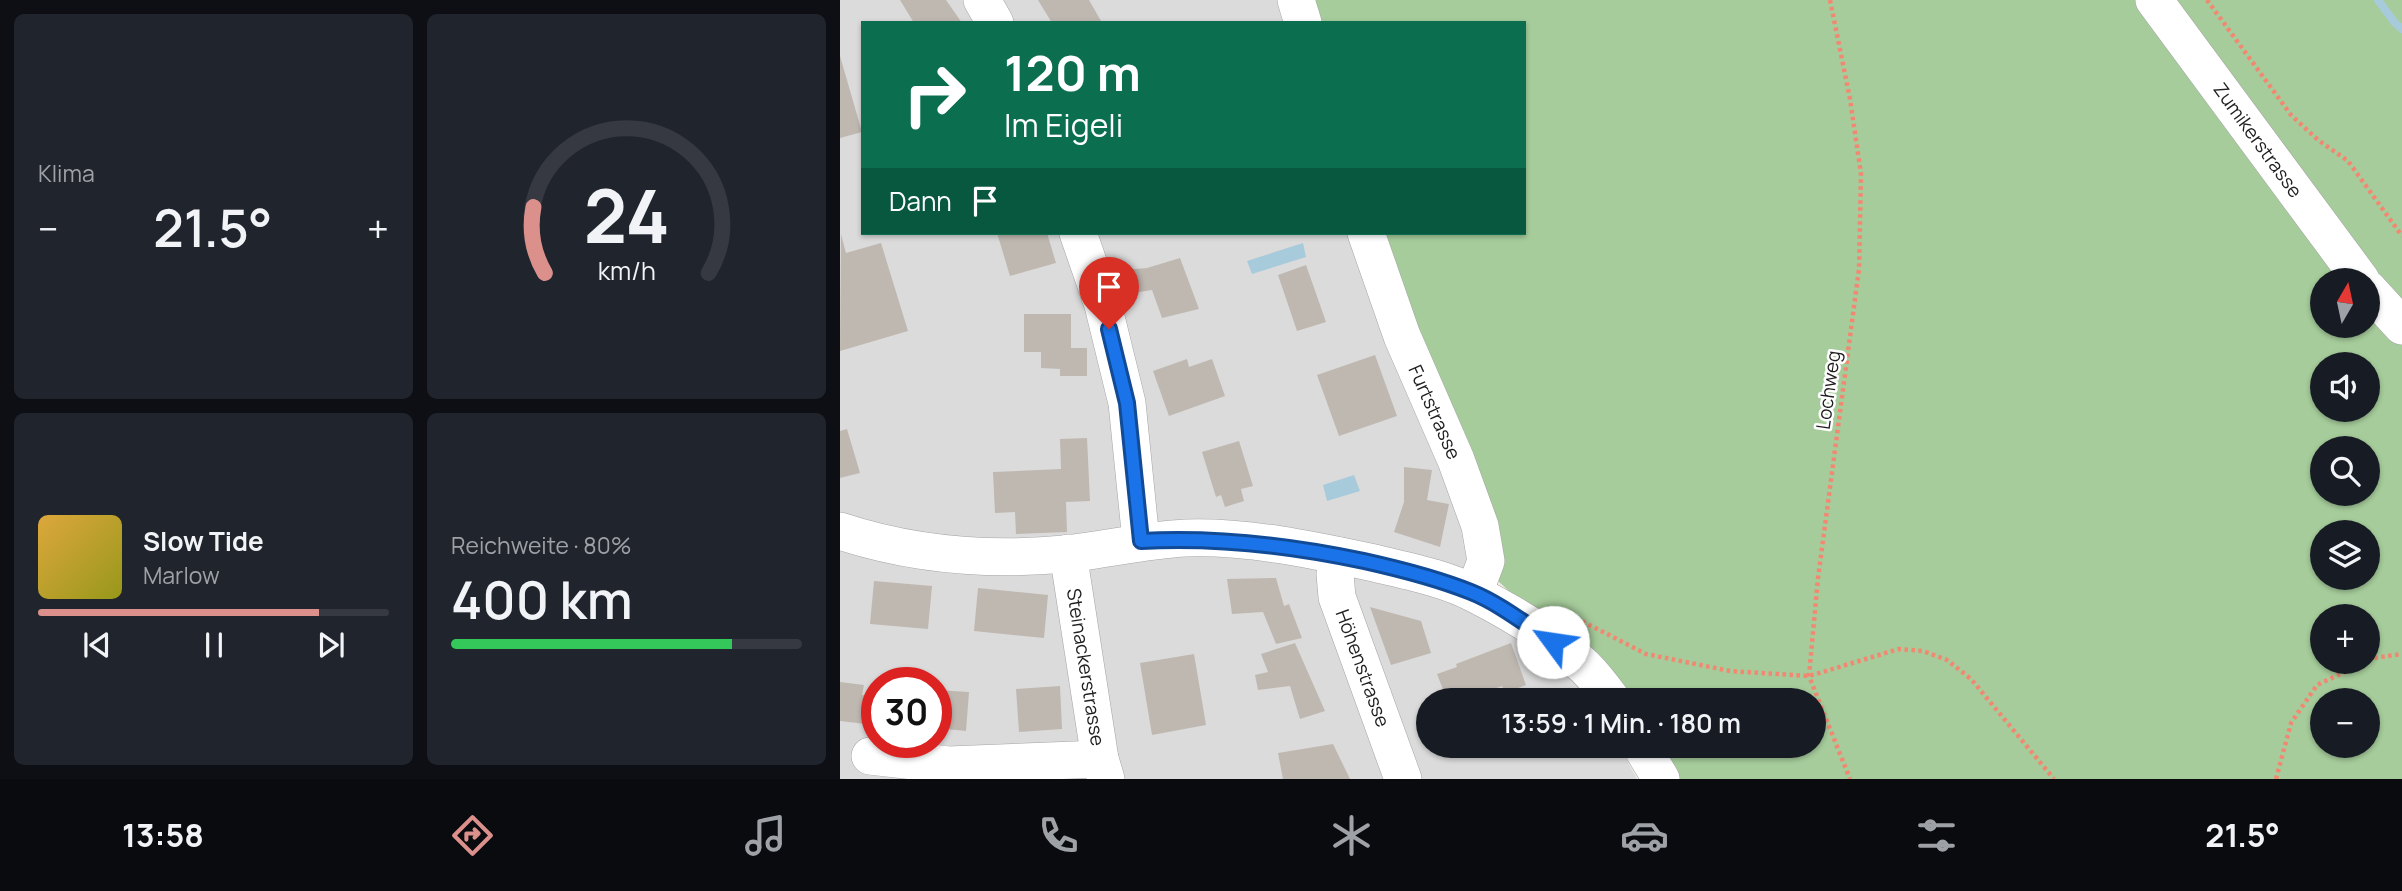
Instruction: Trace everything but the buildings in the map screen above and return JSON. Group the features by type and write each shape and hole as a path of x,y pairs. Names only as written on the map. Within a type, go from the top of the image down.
{"street":[{"path":"982,0 994,21"},
{"path":"1296,0 1302,21"},
{"name":"Zumikerstrasse","path":"2154,0 2352,268"},
{"path":"1079,235 1103,304 1127,403 1141,541"},
{"name":"Furtstrasse","path":"1367,235 1402,336 1456,460 1480,526 1486,561 1474,593"},
{"path":"2380,302 2402,326"},
{"path":"840,531 913,551 947,554 1068,554 1141,541 1188,538 1294,547 1340,556 1413,572 1474,593 1553,642 1587,669 1602,688"},
{"name":"Steinackerstrasse","path":"1068,554 1103,769"},
{"name":"Höhenstrasse","path":"1340,556 1335,574 1337,597 1403,779"},
{"path":"887,758 948,765 1103,769"},
{"path":"1648,758 1661,779"}],"path":[{"name":"Lochweg","path":"1830,0 1850,99 1861,174 1859,269 1819,565 1809,676 1850,779"},
{"path":"2207,0 2291,115 2318,141 2348,161 2402,236"},
{"path":"1566,613 1647,654 1730,671 1809,676 1899,649 1923,651 1947,660 1971,679 2054,779"},
{"path":"2380,657 2402,654"},
{"path":"2276,779 2291,723 2317,685 2340,674"}],"shaded area":[{"path":"840,0 1296,0 1302,21 861,21 861,235 1367,235 1456,460 1474,593 1555,659 1580,688 1416,688 1416,758 1626,758 1637,779 840,779"}],"green space":[{"path":"1296,0 2402,0 2402,779 1672,779 1660,758 1826,758 1826,688 1615,688 1498,581 1367,235 1526,235 1526,21 1302,21"}],"water":[{"path":"1303,243 1306,257 1252,274 1247,261"},
{"path":"1354,475 1360,491 1327,501 1323,485"}],"waterway":[{"path":"2378,0 2402,29"}],"route":[{"path":"1109,329 1127,403 1141,541 1188,538 1294,547 1413,572 1474,593 1553,642"}]}
